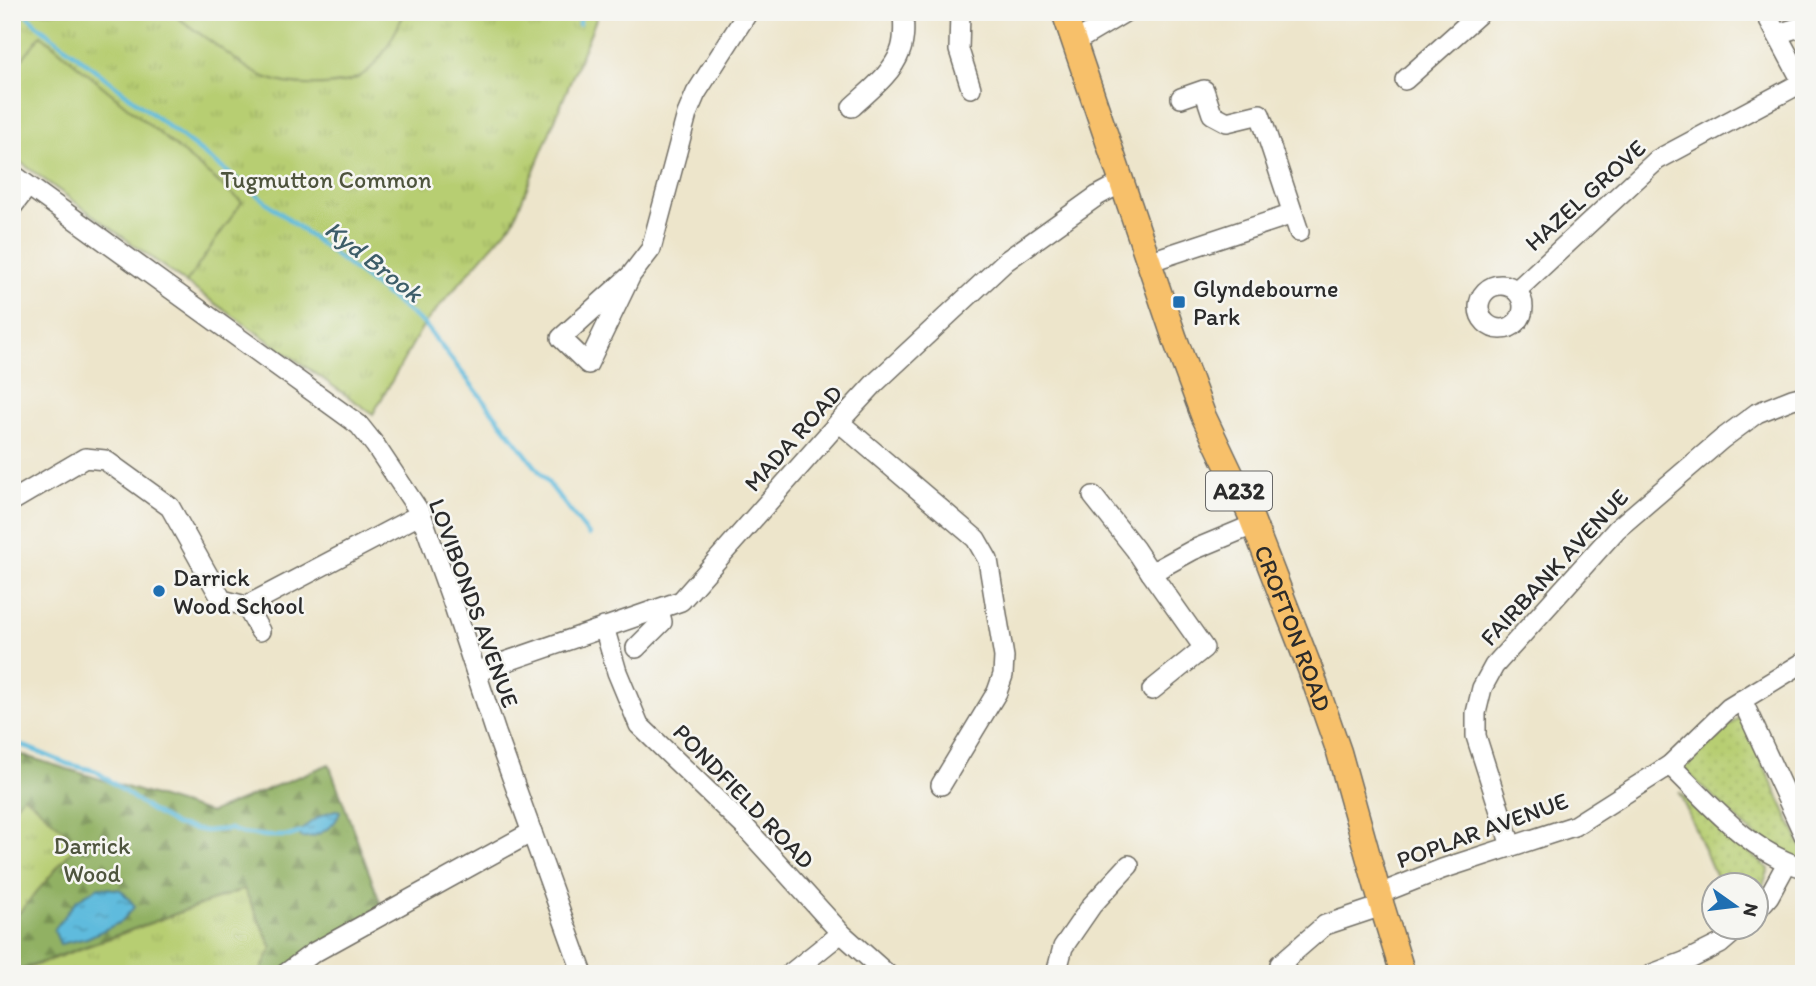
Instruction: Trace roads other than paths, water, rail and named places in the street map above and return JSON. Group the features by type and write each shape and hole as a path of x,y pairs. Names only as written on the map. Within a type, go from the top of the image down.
{"main road":[{"name":"CROFTON ROAD","path":"1064,12 1148,262 1203,415 1253,525 1310,669 1339,752 1403,974"}],"street":[{"path":"631,275 588,364 561,338 631,275 651,249 687,114 696,93 748,12"},
{"path":"852,107 893,66 901,51 903,12"},
{"path":"960,12 959,50 971,88"},
{"path":"1073,43 1125,12"},
{"path":"1405,80 1481,12"},
{"path":"1765,12 1803,83"},
{"path":"1777,34 1804,26"},
{"name":"HAZEL GROVE","path":"1516,291 1657,160 1803,83"},
{"path":"1148,262 1296,223 1259,114 1227,122 1212,114 1204,90 1181,98"},
{"path":"12,207 20,180"},
{"name":"LOVIBONDS AVENUE","path":"20,180 359,425 375,445 421,514 583,974"},
{"name":"MADA ROAD","path":"476,672 681,601 874,384 1006,261 1097,196 1121,183"},
{"name":"FAIRBANK AVENUE","path":"1511,846 1476,736 1476,713 1482,688 1494,666 1617,529 1722,439 1757,413 1792,398 1804,396"},
{"path":"839,422 976,539 988,560 1004,657 1003,676 997,692 941,785"},
{"path":"12,500 85,458 105,460 170,507 222,600 246,606 421,514"},
{"path":"1093,496 1135,549 1203,648 1152,690"},
{"path":"1151,573 1193,550 1253,525"},
{"path":"246,606 260,631"},
{"path":"636,648 662,622 659,609"},
{"name":"PONDFIELD ROAD","path":"604,627 617,672 639,724 745,827 841,933 887,974"},
{"name":"POPLAR AVENUE","path":"1289,974 1280,964 1325,925 1442,869 1574,826 1670,765 1729,708 1804,662"},
{"path":"1742,700 1804,835"},
{"path":"1670,765 1759,848 1795,865 1770,894"},
{"path":"285,974 313,954 532,832"},
{"path":"1056,974 1063,947 1093,905 1129,865"},
{"path":"790,974 841,933"},
{"path":"1652,974 1684,962 1725,940"}],"water":[{"path":"336,810 340,811 338,817 325,830 313,836 301,837 300,833 311,822"},
{"path":"99,887 121,890 135,906 121,922 87,938 60,944 54,930 77,900"}],"waterway":[{"name":"Kyd Brook","path":"24,12 37,25 424,324 589,535"},
{"path":"579,24 582,12"},
{"path":"12,743 68,764 96,771 150,810 176,825 205,831 230,829 267,836 289,836 302,832"}],"place":[{"name":"Glyndebourne Park","path":"1179,302"},
{"name":"Darrick Wood School","path":"159,591"}],"park label":[{"name":"Tugmutton Common","path":"326,179"},
{"name":"Darrick Wood","path":"92,859"}]}
